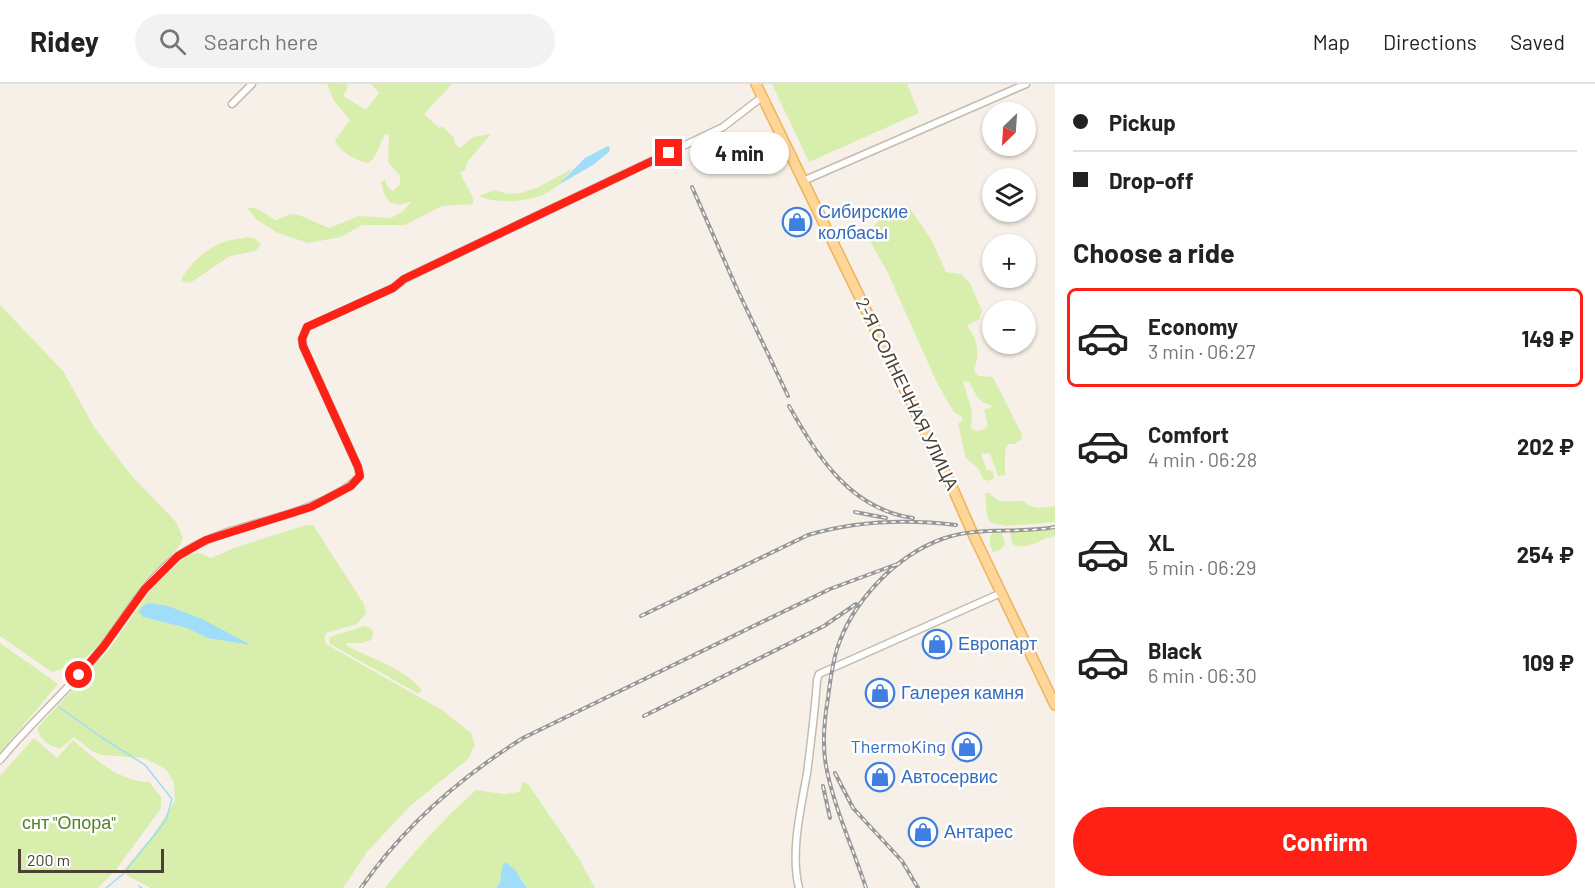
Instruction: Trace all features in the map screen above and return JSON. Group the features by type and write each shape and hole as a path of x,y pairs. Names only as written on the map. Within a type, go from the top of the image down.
{"main road":[{"name":"2-Я СОЛНЕЧНАЯ УЛИЦА","path":"756,84 954,489 1055,705"}],"street":[{"path":"232,104 252,84"},
{"path":"803,181 1026,84"},
{"path":"0,760 91,663 145,589 178,556 206,540 311,507 351,486 360,476 303,346 302,339 307,327 393,288 404,279 723,127 762,97"},
{"path":"799,888 797,870 800,820 819,674 1001,593"}],"green space":[{"path":"327,84 346,84 348,87 343,96 366,110 379,93 371,84 452,84 424,114 439,128 442,126 454,138 455,145 460,148 473,137 491,134 468,161 465,170 460,173 473,198 473,204 442,206 405,225 362,225 341,237 308,243 278,233 257,220 247,208 255,208 276,220 291,214 299,215 329,228 359,216 391,218 402,212 412,201 395,204 385,195 381,182 385,180 387,186 393,191 400,184 400,176 388,162 389,135 385,134 374,158 368,163 348,155 337,144 335,140 350,120 334,101"},
{"path":"772,84 907,84 919,113 809,162"},
{"path":"573,168 556,187 537,197 517,201 496,201 479,196 494,190 508,194 521,193 539,187"},
{"path":"909,207 931,239 946,272 961,274 970,283 982,311 979,320 967,325 974,336 977,347 974,370 978,376 993,377 1022,435 1022,439 1014,444 1008,444 1005,451 1005,475 998,476 990,454 982,453 987,470 993,471 994,478 988,481 983,479 979,469 966,458 958,424 963,420 954,412 937,383 887,271 868,238 875,225 889,214","holes":["963,381 970,383 980,400 992,405 991,408 984,409 988,426 980,430 971,429 972,412"]},
{"path":"248,237 256,239 261,245 255,251 230,256 190,283 181,281 193,263 211,248 227,241"},
{"path":"0,305 63,371 94,427 131,475 176,522 183,538 173,554 141,585 111,630 94,650 78,662 52,672 0,636"},
{"path":"985,493 990,493 997,500 1006,502 1024,501 1035,507 1055,506 1055,522 1006,526 991,523 987,516"},
{"path":"313,525 364,604 366,613 357,624 326,633 324,639 326,644 442,710 471,733 475,745 468,759 409,807 367,852 343,888 151,888 128,876 125,869 153,835 175,801 174,783 167,770 143,758 101,755 74,737 60,749 42,739 38,727 107,652 156,583 189,554 200,553 211,558 234,548 303,526","holes":["143,617 228,634 250,645 207,638 187,628"]},
{"path":"1055,529 1055,536 1023,546 1013,545 1010,534 1011,532"},
{"path":"994,532 1002,532 1005,545 993,552 990,536"},
{"path":"364,626 374,632 371,640 363,643 346,643 346,645 387,664 415,682 422,690 419,694 330,644 329,638"},
{"path":"0,643 58,684 0,753"},
{"name":"снт \"Опора\"","path":"34,738 57,758 73,740 117,773 137,781 149,782 161,797 161,808 116,870 98,888 0,888 0,776"},
{"path":"522,781 528,784 578,857 595,888 527,888 521,877 502,866 500,883 496,888 385,888 428,837 476,790 504,794 520,792"}],"water":[{"path":"608,146 609,152 593,165 558,185 585,158"},
{"path":"149,603 168,606 202,619 251,645 207,638 187,628 143,617 139,612"},
{"path":"506,862 515,870 527,888 496,888 500,883 502,866"}],"waterway":[{"path":"59,707 145,765 172,799 166,820 122,875 106,888"}],"railway":[{"path":"692,187 788,396"},
{"path":"789,406 812,444 838,478 871,504 891,513 913,518"},
{"path":"855,512 886,518"},
{"path":"641,616 808,535 863,524 919,522 956,525"},
{"path":"866,888 829,782 825,757 825,724 830,680 835,655 844,631 864,598 878,583 892,569 925,547 956,535 1055,527"},
{"path":"361,888 395,844 434,805 477,769 523,738 830,589 900,563"},
{"path":"644,716 824,626 856,604"},
{"path":"835,773 853,808 902,861 918,888"},
{"path":"823,786 830,818"}],"place":[{"name":"Сибирские колбасы","path":"797,222"},
{"name":"Европарт","path":"937,644"},
{"name":"Галерея камня","path":"880,693"},
{"name":"ThermoKing","path":"967,747"},
{"name":"Автосервис","path":"880,777"},
{"name":"Антарес","path":"923,832"}],"route":[{"path":"79,675 91,663 145,589 178,556 206,540 311,507 351,486 360,476 303,346 303,332 307,327 393,288 404,279 669,153"}]}
